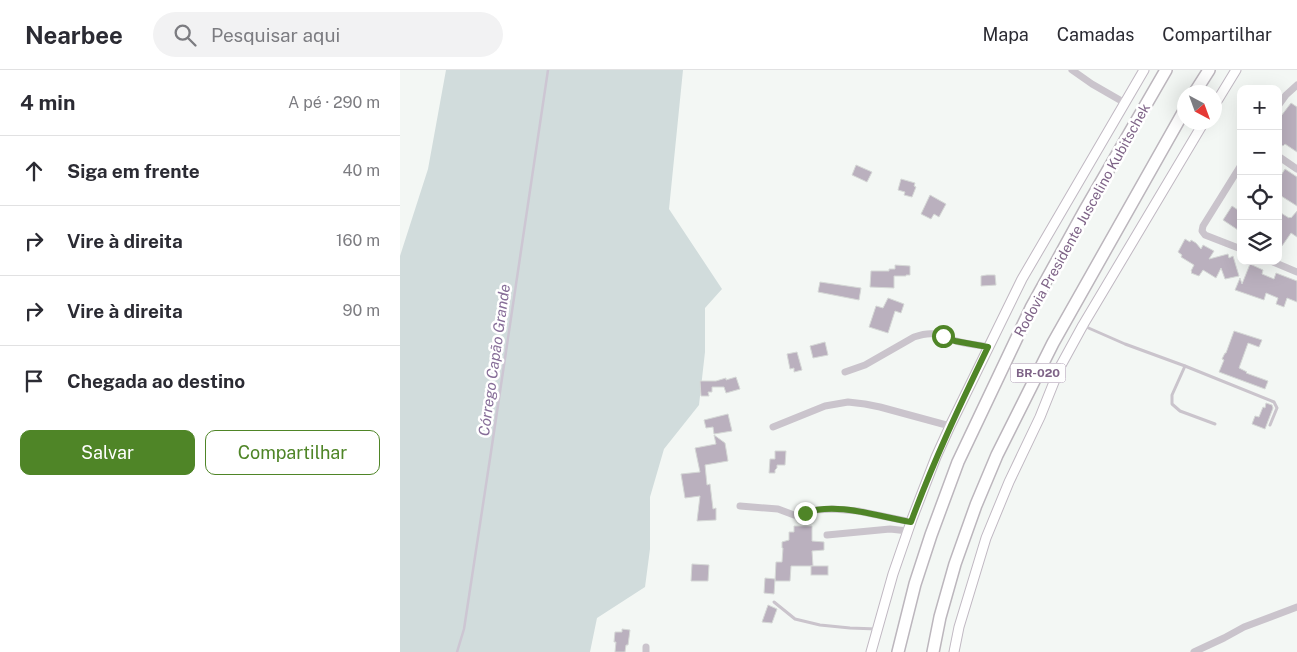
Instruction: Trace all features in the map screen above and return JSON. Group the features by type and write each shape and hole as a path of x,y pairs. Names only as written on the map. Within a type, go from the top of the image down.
{"highway":[{"path":"1200,85 1209,70"},
{"path":"1201,85 1216,70"},
{"name":"Rodovia Presidente Juscelino Kubitschek","path":"898,652 915,584 928,543 962,453 1031,308 1164,72"},
{"name":"BR-020","path":"933,652 942,608 955,564 976,505 997,455 1053,343 1177,123"}],"main road":[{"path":"871,652 893,574 936,457 950,426 1022,279 1144,70"},
{"path":"1222,93 1236,70"},
{"path":"954,652 959,627 986,538 1009,482 1040,417 1060,367 1199,130"}],"street":[{"path":"1072,70 1125,103"},
{"path":"1282,100 1297,85"},
{"path":"1282,159 1297,169"},
{"path":"1237,171 1203,226 1202,231 1209,237 1237,248"},
{"path":"1280,265 1297,272"},
{"path":"845,372 865,365 922,334 937,334 955,341 988,347"},
{"path":"773,428 825,406 848,402 880,407 950,426"},
{"path":"740,506 778,509 794,515 816,510 858,511 910,527"},
{"path":"827,534 910,527"},
{"path":"1194,652 1244,627 1297,607"}],"lane":[{"path":"1083,325 1125,344 1274,402 1277,408 1270,425"},
{"path":"1185,366 1172,395 1172,404 1180,411 1215,424"},
{"path":"774,602 795,619 820,625 877,629"}],"shaded area":[{"path":"446,70 683,70 669,209 722,289 705,308 705,352 699,405 664,449 650,497 650,549 645,587 597,618 590,652 400,652 400,256 428,169"}],"building":[{"path":"1291,103 1297,107 1297,152 1285,144 1282,145 1282,115"},
{"path":"856,165 872,172 867,182 852,175"},
{"path":"1285,169 1297,177 1297,206 1282,197 1282,174"},
{"path":"901,179 915,183 914,186 916,187 912,197 904,195 905,192 898,190"},
{"path":"930,195 946,204 939,217 934,214 931,219 921,214"},
{"path":"1232,206 1237,209 1237,229 1223,220"},
{"path":"1297,211 1297,237 1291,233 1282,246 1282,214 1291,218"},
{"path":"1185,239 1196,243 1201,249 1203,245 1214,251 1209,259 1228,254 1229,258 1233,256 1239,276 1225,279 1221,268 1216,278 1203,270 1199,276 1191,273 1194,265 1181,257 1182,255 1178,252"},
{"path":"895,265 910,266 910,275 894,276 894,288 870,287 871,271 889,271 889,269 895,269"},
{"path":"1250,265 1252,265 1263,270 1262,274 1274,279 1276,273 1297,281 1297,302 1287,298 1284,307 1276,304 1278,298 1266,293 1264,300 1235,290 1240,278 1242,284"},
{"path":"995,275 996,285 981,286 981,276"},
{"path":"820,282 861,288 859,300 818,292"},
{"path":"888,298 904,304 901,313 895,311 888,333 869,327 876,306 883,308"},
{"path":"1234,331 1262,340 1259,347 1248,343 1239,368 1246,373 1268,381 1265,389 1219,372 1224,360 1222,359"},
{"path":"825,342 828,355 813,358 810,346"},
{"path":"797,352 802,370 794,372 794,368 790,369 787,354"},
{"path":"736,377 740,389 726,393 724,387 712,387 712,392 708,392 709,396 701,396 700,381 716,381 726,378 726,380"},
{"path":"1266,403 1272,405 1273,408 1265,429 1252,424 1255,416 1259,417 1263,407 1265,408"},
{"path":"728,414 732,431 714,434 713,427 706,428 704,420"},
{"path":"714,435 725,443 728,461 705,465 707,485 710,484 713,509 716,508 716,520 697,521 700,496 685,498 681,474 700,472 695,448 716,444"},
{"path":"775,451 786,451 785,465 777,465 775,473 769,473 770,459 775,459"},
{"path":"794,526 812,526 812,541 824,542 824,550 812,551 813,566 791,566 790,581 775,581 776,562 782,562 782,542 789,540 789,532 794,532"},
{"path":"692,564 709,565 708,581 691,581"},
{"path":"811,566 828,566 828,575 811,575"},
{"path":"765,578 775,579 774,594 764,593"},
{"path":"768,605 777,609 772,623 762,622"},
{"path":"622,629 630,630 628,645 626,645 625,652 615,652 615,632 622,632"}],"waterway":[{"name":"Córrego Capão Grande","path":"457,652 464,629 548,70"}],"route":[{"path":"805,513 833,509 858,511 911,522 936,457 988,347 955,341 943,336"}]}
